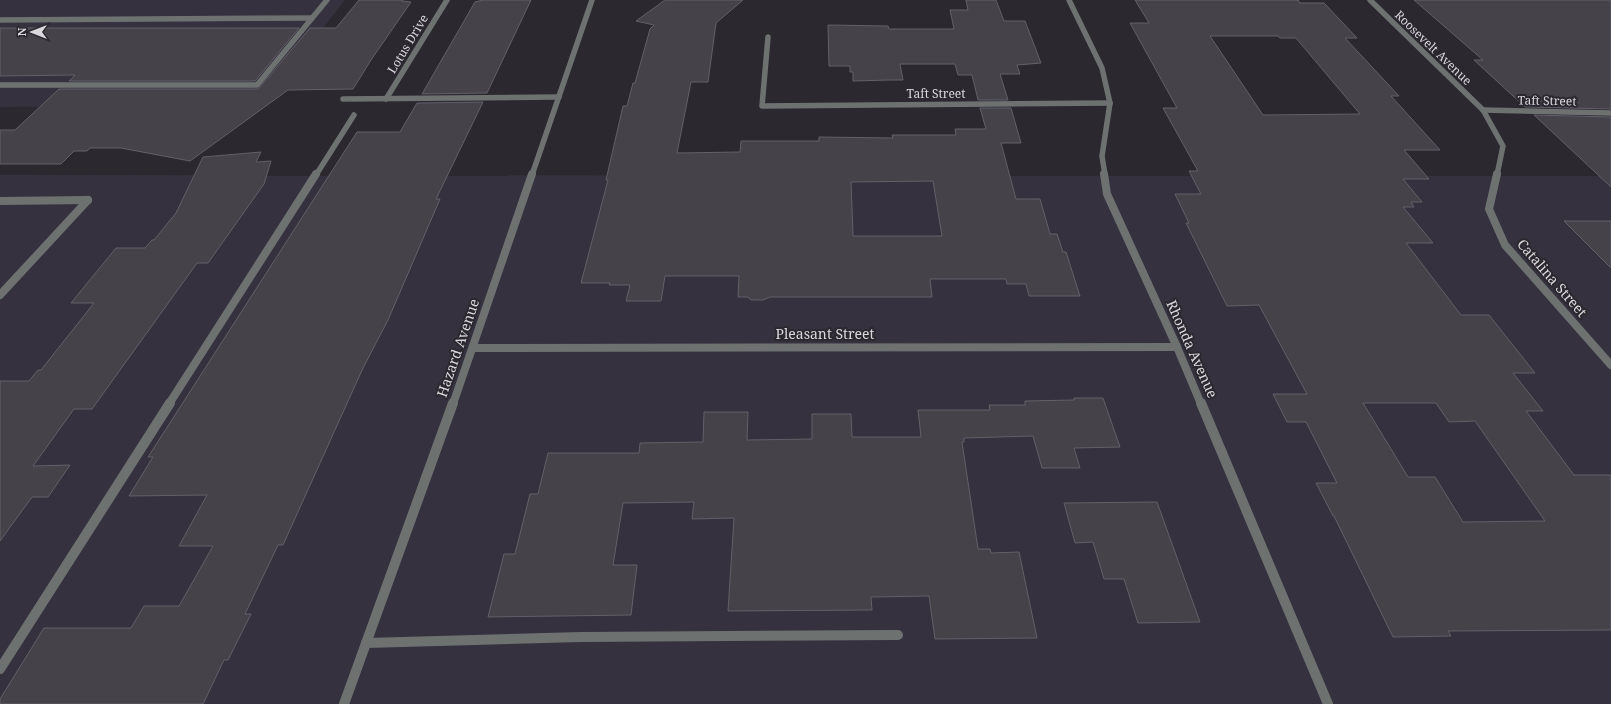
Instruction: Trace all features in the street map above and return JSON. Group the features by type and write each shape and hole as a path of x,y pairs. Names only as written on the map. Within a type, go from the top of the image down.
{"street":[{"path":"0,85 256,85 327,0"},
{"name":"Lotus Drive","path":"386,98 446,0"},
{"name":"Hazard Avenue","path":"344,704 473,348 592,0"},
{"name":"Rhonda Avenue","path":"1069,0 1102,68 1110,103 1102,156 1107,194 1177,347 1328,704"},
{"name":"Roosevelt Avenue","path":"1370,0 1483,110"},
{"path":"0,20 312,18"},
{"name":"Taft Street","path":"768,37 762,106 1110,103"},
{"path":"343,99 559,97"},
{"name":"Taft Street","path":"1483,110 1611,113"},
{"name":"Catalina Street","path":"1483,110 1503,146 1489,209 1505,244 1611,365"},
{"path":"0,669 354,115"},
{"path":"0,201 88,200 0,295"},
{"name":"Pleasant Street","path":"473,348 1177,347"},
{"path":"366,643 581,637 898,636"}],"shaded area":[{"path":"0,0 345,0 261,106 0,107"},
{"path":"0,175 1611,176 1611,704 0,704"}],"building":[{"path":"359,0 403,0 402,1 411,2 353,89 288,90 190,161 121,148 90,148 87,151 74,151 61,164 0,164 0,130 15,130 59,89 258,89 310,28 336,28"},
{"path":"483,0 531,0 487,93 422,94 475,2"},
{"path":"665,0 743,0 716,23 708,82 691,82 677,153 740,152 741,141 819,141 819,137 893,138 892,135 956,135 955,129 986,129 980,108 1011,108 1021,143 1001,143 1016,199 1040,199 1050,234 1057,234 1063,252 1066,252 1080,296 1029,296 1026,284 1007,284 1006,279 930,279 932,297 770,297 763,300 751,300 748,297 738,297 739,276 665,276 661,301 626,301 630,285 581,283 608,180 606,180 623,106 627,106 650,29 654,25 636,21","holes":["933,181 942,236 853,236 851,182"]},
{"path":"966,0 996,0 1004,21 1025,21 1041,63 1017,65 1020,74 1000,74 1008,100 978,100 972,75 958,75 955,64 900,64 903,80 853,81 853,72 850,72 850,66 829,66 828,25 888,26 889,29 954,29 950,10 968,10"},
{"path":"1135,0 1298,0 1300,3 1324,3 1357,38 1345,38 1399,96 1391,96 1440,150 1404,150 1429,179 1403,179 1422,202 1411,202 1414,207 1403,207 1433,243 1406,243 1461,315 1489,315 1535,373 1513,373 1543,411 1526,411 1574,475 1611,475 1611,630 1448,631 1451,636 1393,637 1334,516 1316,483 1337,483 1306,422 1287,422 1273,394 1307,394 1259,305 1227,306 1186,223 1189,223 1175,194 1201,194 1189,171 1198,171 1163,108 1177,108 1130,23 1149,23","holes":["1210,36 1278,36 1280,38 1296,38 1360,114 1263,115","1363,403 1436,403 1449,422 1475,421 1545,521 1463,522 1435,477 1408,477"]},
{"path":"1414,0 1611,0 1611,109 1525,107 1474,60 1483,60"},
{"path":"0,28 299,28 255,81 69,81 75,75 0,76"},
{"path":"483,102 436,199 440,199 388,320 363,368 283,545 278,545 245,614 251,614 228,660 224,660 203,704 0,704 0,699 44,628 131,628 144,606 179,606 213,546 179,546 207,495 129,496 153,457 148,457 357,132 400,132 417,103"},
{"path":"1534,115 1611,117 1611,187"},
{"path":"261,152 256,162 271,161 264,184 208,263 197,263 92,409 74,409 33,466 70,465 48,497 32,497 0,541 0,381 29,381 38,370 41,370 94,303 71,303 116,248 145,248 152,240 154,240 176,213 203,157"},
{"path":"1564,221 1611,221 1611,268"},
{"path":"1074,398 1103,398 1120,447 1074,448 1080,468 1042,468 1033,436 964,438 964,442 962,442 978,549 990,549 991,553 1019,552 1037,638 935,639 929,596 871,597 872,610 728,611 734,518 692,519 694,502 623,503 613,565 637,565 631,615 488,617 504,554 515,554 530,494 538,494 548,453 639,453 640,443 703,442 704,412 748,412 747,440 812,439 812,414 851,414 852,437 921,437 918,410 990,410 989,405 1025,405 1025,401 1074,400"},
{"path":"1157,502 1200,622 1138,623 1124,579 1104,579 1093,542 1075,543 1064,503"}]}
